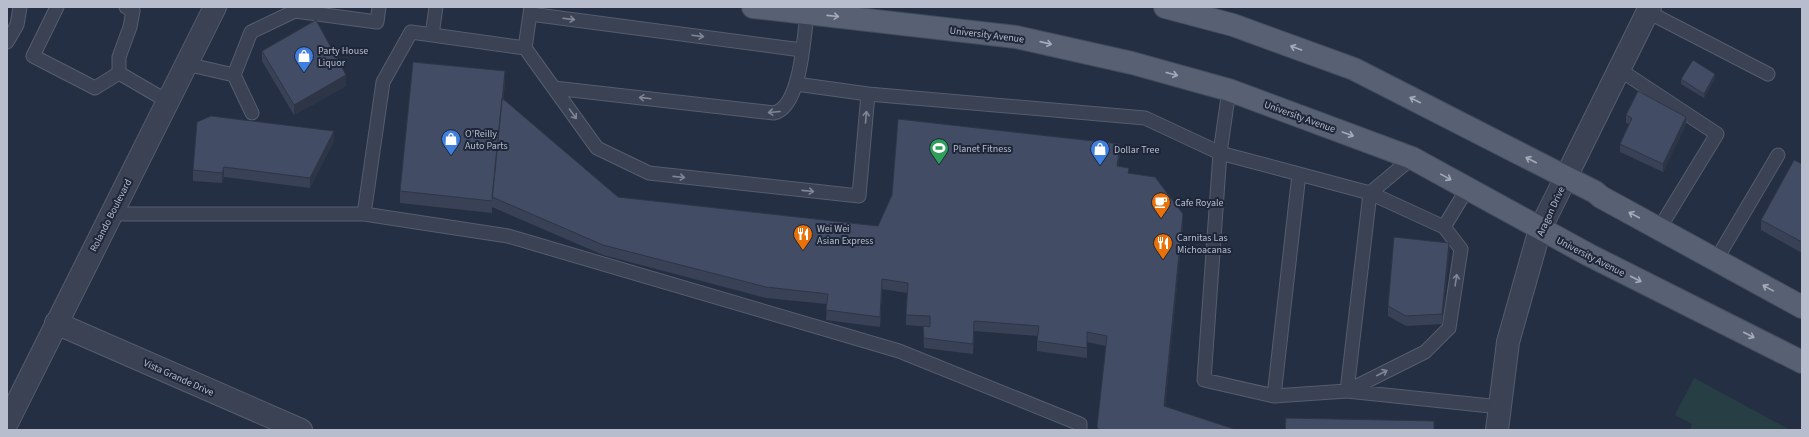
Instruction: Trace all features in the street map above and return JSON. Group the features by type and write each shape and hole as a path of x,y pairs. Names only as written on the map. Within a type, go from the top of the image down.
{"main road":[{"name":"University Avenue","path":"753,7 1016,37 1132,63 1229,90 1412,158 1540,229 1802,362"},
{"path":"1165,7 1233,25 1354,69 1566,177 1802,307"}],"street":[{"name":"Rolando Boulevard","path":"7,423 215,7"},
{"name":"Aragon Drive","path":"1497,430 1508,342 1540,229 1649,9"},
{"name":"Vista Grande Drive","path":"56,323 302,430"}],"lane":[{"path":"7,42 17,25 20,7"},
{"path":"57,7 33,56 95,88 119,73"},
{"path":"119,73 119,57 130,27 133,11 126,7"},
{"path":"252,113 234,75 251,32 294,11 306,10 377,22 379,7"},
{"path":"432,35 436,7"},
{"path":"1649,9 1768,74"},
{"path":"802,50 531,11 525,48 598,148 649,173 859,196 868,94"},
{"path":"554,88 774,113 780,112 784,108 796,84 807,13"},
{"path":"364,214 383,82 411,32 525,48"},
{"path":"186,64 234,75"},
{"path":"1620,70 1717,134 1659,229"},
{"path":"119,73 167,101"},
{"path":"796,84 868,94 1145,118 1220,153 1370,193 1444,227 1461,249 1449,328 1425,352 1347,391"},
{"path":"1229,90 1220,153 1204,380 1274,396 1347,391 1500,407"},
{"path":"1716,260 1778,155"},
{"path":"1347,391 1370,193 1412,158"},
{"path":"1274,396 1299,174"},
{"path":"1444,227 1467,188"},
{"path":"111,214 364,214 508,236 899,351 1080,424 1080,430"}],"shaded area":[{"path":"1694,378 1790,430 1690,430 1692,424 1675,415"}],"building":[{"name":"Party House Liquor","path":"316,20 346,75 294,105 262,51"},
{"path":"1693,60 1715,74 1704,94 1681,79"},
{"name":"O'Reilly Auto Parts","path":"413,62 505,71 492,201 400,191"},
{"path":"1638,91 1686,117 1663,164 1620,144 1632,118 1626,115"},
{"path":"502,98 618,197 878,226 892,195 898,119 1120,144 1117,166 1129,168 1128,173 1155,177 1183,214 1164,406 1237,430 1099,430 1097,427 1107,336 1087,332 1087,348 1037,341 1039,326 974,321 973,344 924,338 923,326 930,327 930,316 906,315 908,283 882,279 880,317 826,310 828,294 766,287 603,245 492,197"},
{"path":"211,116 334,131 310,178 224,167 222,173 193,170 197,122"},
{"path":"1794,160 1802,164 1802,242 1761,220"},
{"path":"1394,237 1449,243 1442,314 1406,316 1388,306"},
{"path":"1286,418 1434,421 1434,430 1285,430"}],"place":[{"name":"Party House Liquor","path":"304,73"},
{"name":"O'Reilly Auto Parts","path":"451,156"},
{"name":"Planet Fitness","path":"939,165"},
{"name":"Dollar Tree","path":"1100,166"},
{"name":"Cafe Royale","path":"1161,219"},
{"name":"Wei Wei Asian Express","path":"803,251"},
{"name":"Carnitas Las Michoacanas","path":"1163,260"}]}
